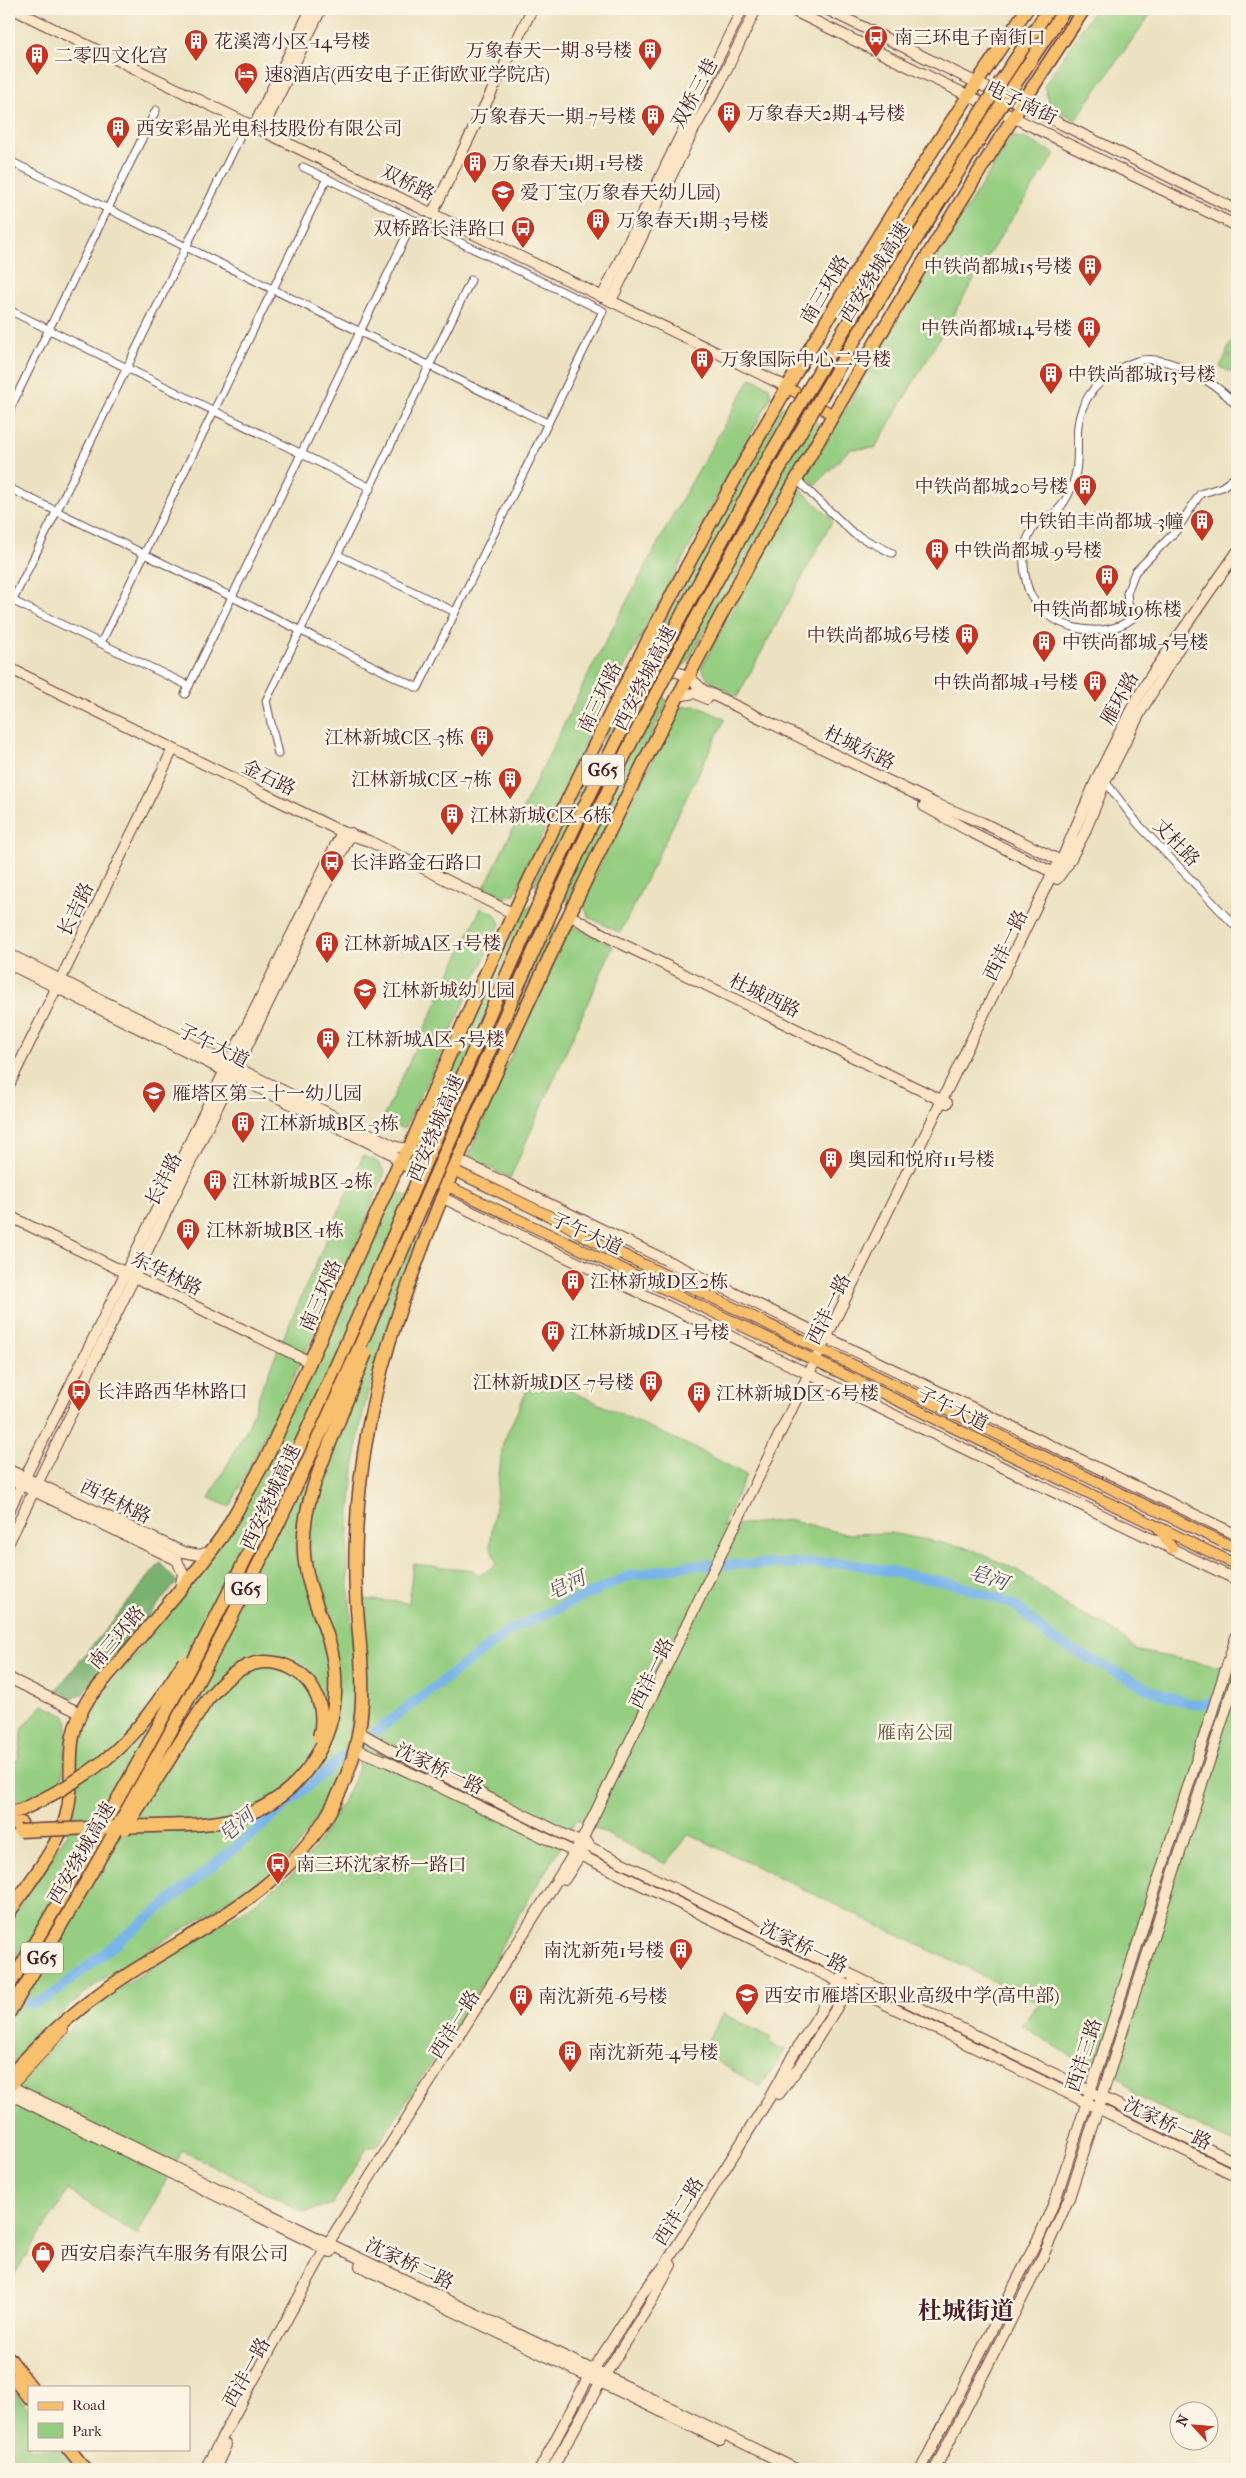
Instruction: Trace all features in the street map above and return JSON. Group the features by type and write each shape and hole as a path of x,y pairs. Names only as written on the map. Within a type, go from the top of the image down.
{"highway":[{"name":"南三环路","path":"9,1912 57,1839 65,1819 69,1799 69,1751 80,1713 89,1698 211,1551 227,1528 268,1455 399,1164 409,1149 514,914 640,656 788,387 859,266 976,82 1027,9"},
{"name":"西安绕城高速","path":"9,1986 144,1753 238,1575 349,1337 502,982 629,716 697,586 791,419 890,252 977,115 1048,9"},
{"name":"西安绕城高速","path":"9,2013 140,1789 259,1564 397,1264 490,1047 569,874 625,755 710,592 888,284 1066,9"},
{"path":"9,2086 36,2046 89,2002 122,1978 248,1901 268,1886 292,1864 314,1836 332,1806 355,1749 361,1715 362,1694 356,1598 356,1545 364,1450 371,1409 402,1302 445,1192 569,915 677,696 796,479 903,296 1014,118 1020,104 1084,9"},
{"path":"15,1827 170,1825 235,1818 259,1809 279,1797 308,1770 317,1757 331,1724 335,1703 335,1674 331,1652 314,1603 304,1554 308,1504 397,1264"},
{"path":"15,1811 61,1791 88,1775 109,1758 132,1735 157,1705 238,1575"},
{"path":"15,1827 96,1820 131,1819 140,1818 208,1815 237,1810 262,1799 280,1788 295,1774 312,1752 320,1736 322,1709 310,1683 291,1668 262,1662 240,1670 224,1681 207,1700 145,1801 134,1817 129,1824 118,1840 74,1903"},
{"path":"9,2358 30,2386"},
{"path":"9,2372 28,2397"},
{"path":"70,2450 85,2469"},
{"path":"81,2450 95,2469"}],"main road":[{"path":"788,387 833,415"},
{"name":"子午大道","path":"409,1149 456,1166 560,1221 584,1236 1237,1550"},
{"name":"子午大道","path":"399,1164 445,1192 819,1362 1237,1565"},
{"path":"1162,1513 1156,1526 1172,1548"}],"street":[{"name":"双桥路","path":"13,9 788,387"},
{"path":"258,128 311,9"},
{"path":"258,128 321,9"},
{"path":"432,214 532,9"},
{"name":"双桥三巷","path":"606,299 742,9"},
{"name":"双桥三巷","path":"606,299 720,83 756,9"},
{"name":"电子南街","path":"790,9 1237,226"},
{"name":"电子南街","path":"826,9 1237,210"},
{"path":"9,411 156,110"},
{"path":"189,686 11,599 57,512 239,139"},
{"path":"9,174 14,163 548,423"},
{"path":"9,488 418,688 603,311 303,167"},
{"path":"100,643 327,178"},
{"path":"185,694 414,220"},
{"path":"278,754 266,701 471,280"},
{"path":"9,310 371,488"},
{"path":"1237,406 1230,397 1201,377 1170,363 1139,361 1119,369 1097,384 1082,409 1077,428 1076,474 1070,492 1055,512 1038,522 1028,538 1024,552 1027,588 1033,599 1042,610 1073,628 1108,630 1126,623 1133,618 1128,604 1127,593 1135,572 1176,531 1200,494 1222,487 1237,476"},
{"path":"796,479 854,534 892,553"},
{"name":"雁环路","path":"1056,874 1065,863 1102,778 1150,677 1237,552"},
{"path":"338,555 455,612"},
{"name":"雁环路","path":"1102,778 1166,668 1237,562"},
{"name":"杜城东路","path":"640,656 688,677 703,690 936,804 1065,863"},
{"name":"金石路","path":"9,668 514,914"},
{"name":"杜城东路","path":"677,696 695,693 933,810 971,832 1056,874"},
{"name":"长吉路","path":"9,1085 173,749"},
{"name":"丈杜路","path":"1102,778 1138,824 1237,928"},
{"name":"长沣路","path":"9,1510 131,1275 346,833"},
{"name":"西沣一路","path":"205,2469 330,2248 584,1843 1056,874"},
{"name":"杜城西路","path":"569,915 612,940 946,1102"},
{"name":"子午大道","path":"9,954 58,983 232,1068 396,1147 409,1149"},
{"name":"子午大道","path":"9,964 58,983"},
{"name":"子午大道","path":"232,1068 392,1154 399,1164"},
{"path":"456,1166 830,1338 1237,1535"},
{"path":"445,1192 812,1375 1237,1580"},
{"name":"东华林路","path":"9,1216 310,1362"},
{"name":"长沣路","path":"9,1542 36,1487 131,1275"},
{"name":"西华林路","path":"9,1470 23,1481 183,1552 200,1555 211,1551"},
{"name":"西华林路","path":"9,1479 23,1481"},
{"name":"西华林路","path":"36,1487 177,1560 181,1565 183,1578 179,1591"},
{"name":"西沣三路","path":"921,2469 1040,2235 1068,2163 1237,1634"},
{"name":"西沣三路","path":"935,2469 1052,2239 1079,2171 1096,2107 1237,1675"},
{"path":"9,1678 80,1713"},
{"name":"沈家桥一路","path":"359,1732 389,1749 1237,2163"},
{"name":"沈家桥一路","path":"355,1749 388,1762 1237,2176"},
{"name":"西沣二路","path":"540,2469 591,2374 641,2295 665,2265 846,1971"},
{"name":"西沣二路","path":"552,2469 602,2380 700,2219 857,1976"},
{"name":"沈家桥二路","path":"9,2086 330,2248 591,2374 780,2469"},
{"name":"西沣一路","path":"215,2469 221,2453 330,2248"},
{"name":"沈家桥二路","path":"602,2380 796,2469"}],"green space":[{"path":"1095,9 1154,9 1075,120 1050,105 1044,86"},
{"path":"1012,136 1026,139 1055,154 987,257 875,448 850,449 815,485 806,476 915,291"},
{"path":"1237,331 1237,359 1226,353"},
{"path":"1226,355 1237,361 1237,375 1220,367"},
{"path":"751,378 769,387 771,397 603,706 514,895 502,897 484,888 591,669 673,515"},
{"path":"792,404 816,421 820,429 686,664 681,667 653,652 653,641 782,406"},
{"path":"798,487 833,520 737,697 710,681 701,668"},
{"path":"632,681 665,698 667,703 570,898 566,901 533,884"},
{"path":"697,706 725,719 620,933 589,917 582,902 679,707"},
{"path":"530,906 553,917 556,928 460,1140 452,1143 425,1132 425,1125 522,910"},
{"path":"481,908 495,914 500,924 446,1044 404,1129 382,1120"},
{"path":"571,925 613,946 510,1178 480,1163 469,1155 503,1073"},
{"path":"363,1156 376,1161 385,1172 348,1265 230,1507 209,1498 248,1427 264,1382"},
{"path":"392,1190 432,1207 387,1329 368,1391 361,1423 353,1483 348,1555 355,1689 349,1739 343,1762 334,1784 310,1828 295,1850 279,1867 92,1987 54,2021 9,2070 9,1922 66,1835 73,1815 76,1793 77,1746 87,1716 100,1696 204,1570 225,1536"},
{"name":"雁南公园","path":"534,1374 701,1451 746,1475 722,1526 792,1520 845,1534 890,1533 969,1548 1019,1571 1069,1608 1106,1625 1138,1651 1237,1670 1237,2145 1134,2095 1123,2079 1083,2063 1021,2025 1039,2003 689,1834 666,1864 577,1819 505,1938 492,1968 378,2145 367,2148 332,2204 304,2212 182,2150 137,2235 68,2190 9,2283 9,2098 27,2073 80,2017 134,1979 251,1906 296,1871 315,1848 347,1794 358,1770 366,1717 362,1599 409,1603 413,1564 473,1570 479,1576 497,1564 490,1546 503,1443"},
{"path":"160,1563 177,1582 82,1695 72,1698 56,1690"},
{"path":"43,1705 64,1715 68,1722 62,1784 9,1807 9,1760 18,1761 23,1728"},
{"path":"723,2014 771,2038 769,2043 785,2050 761,2087 701,2052"},
{"path":"9,2384 28,2409 28,2450 60,2450 75,2469 12,2469 9,2465"}],"waterway":[{"name":"皂河","path":"9,1994 32,2004 48,1998 250,1836 342,1757 510,1630 629,1576 691,1565 846,1563 955,1584 1015,1605 1052,1639 1150,1690 1191,1704 1237,1702"}],"place":[{"name":"南三环电子南街口","path":"876,58"},
{"name":"花溪湾小区-14号楼","path":"196,62"},
{"name":"万象春天一期-8号楼","path":"650,71"},
{"name":"二零四文化宫","path":"37,76"},
{"name":"速8酒店(西安电子正街欧亚学院店)","path":"246,95"},
{"name":"万象春天2期-4号楼","path":"729,134"},
{"name":"万象春天一期-7号楼","path":"653,137"},
{"name":"西安彩晶光电科技股份有限公司","path":"118,149"},
{"name":"万象春天1期-1号楼","path":"475,184"},
{"name":"爱丁宝(万象春天幼儿园)","path":"503,213"},
{"name":"万象春天1期-3号楼","path":"598,241"},
{"name":"双桥路长沣路口","path":"523,249"},
{"name":"中铁尚都城15号楼","path":"1090,287"},
{"name":"中铁尚都城14号楼","path":"1089,349"},
{"name":"万象国际中心二号楼","path":"702,380"},
{"name":"中铁尚都城13号楼","path":"1051,395"},
{"name":"中铁尚都城20号楼","path":"1085,507"},
{"name":"中铁铂丰尚都城-3幢","path":"1202,542"},
{"name":"中铁尚都城-9号楼","path":"937,571"},
{"name":"中铁尚都城19栋楼","path":"1107,597"},
{"name":"中铁尚都城6号楼","path":"967,656"},
{"name":"中铁尚都城-5号楼","path":"1044,663"},
{"name":"中铁尚都城-1号楼","path":"1095,703"},
{"name":"江林新城C区-3栋","path":"482,758"},
{"name":"江林新城C区-7栋","path":"510,800"},
{"name":"江林新城C区-6栋","path":"452,836"},
{"name":"长沣路金石路口","path":"332,883"},
{"name":"江林新城A区-1号楼","path":"327,964"},
{"name":"江林新城幼儿园","path":"365,1011"},
{"name":"江林新城A区-5号楼","path":"328,1060"},
{"name":"雁塔区第二十一幼儿园","path":"154,1114"},
{"name":"江林新城B区-3栋","path":"243,1144"},
{"name":"奥园和悦府11号楼","path":"831,1180"},
{"name":"江林新城B区-2栋","path":"215,1202"},
{"name":"江林新城B区-1栋","path":"188,1251"},
{"name":"江林新城D区2栋","path":"573,1302"},
{"name":"江林新城D区-1号楼","path":"553,1353"},
{"name":"江林新城D区-7号楼","path":"651,1403"},
{"name":"长沣路西华林路口","path":"79,1412"},
{"name":"江林新城D区-6号楼","path":"699,1414"},
{"name":"南三环沈家桥一路口","path":"278,1885"},
{"name":"南沈新苑1号楼","path":"681,1971"},
{"name":"西安市雁塔区职业高级中学(高中部)","path":"747,2016"},
{"name":"南沈新苑-6号楼","path":"521,2017"},
{"name":"南沈新苑-4号楼","path":"570,2073"},
{"name":"西安启泰汽车服务有限公司","path":"43,2274"}],"district":[{"name":"杜城街道","path":"966,2311"}]}
